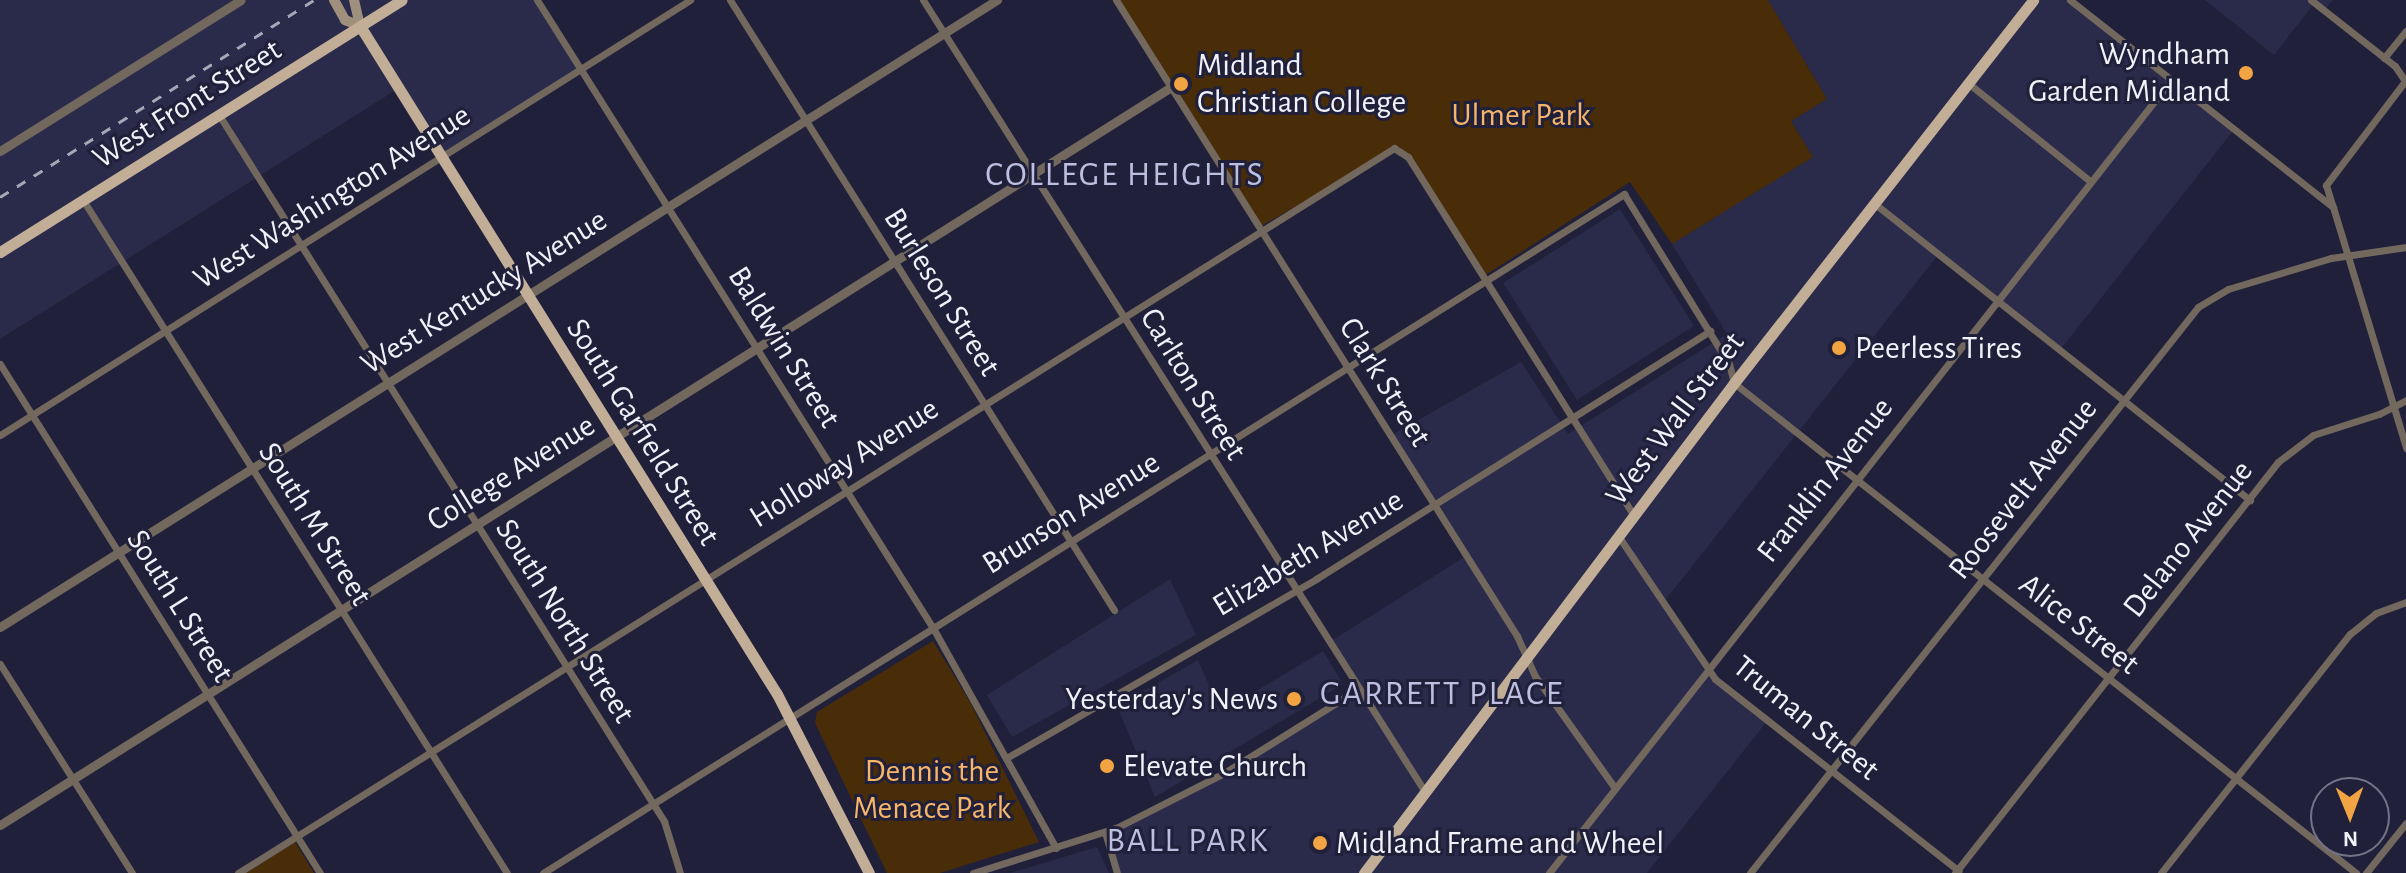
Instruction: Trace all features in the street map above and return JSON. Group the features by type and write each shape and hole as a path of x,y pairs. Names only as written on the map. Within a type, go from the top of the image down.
{"main road":[{"name":"South Garfield Street","path":"334,0 345,20 360,26"},
{"name":"South Garfield Street","path":"354,0 360,26 790,718 869,873"},
{"name":"West Front Street","path":"0,252 402,0"},
{"name":"West Wall Street","path":"1364,873 1734,383 2033,0"}],"street":[{"path":"0,151 241,0"},
{"name":"Baldwin Street","path":"537,0 933,628 1008,757 1056,848"},
{"name":"West Washington Avenue","path":"0,435 690,0"},
{"name":"Burleson Street","path":"730,0 1114,610"},
{"name":"Carlton Street","path":"923,0 1357,690 1425,792"},
{"name":"West Kentucky Avenue","path":"0,627 997,0"},
{"name":"Clark Street","path":"1116,0 1348,367 1527,659 1615,788"},
{"path":"2070,0 2333,207"},
{"path":"2311,0 2402,73 2403,87 2326,185 2406,448"},
{"path":"2384,58 2406,31"},
{"name":"Franklin Avenue","path":"1549,873 2171,80"},
{"path":"1968,83 2090,181"},
{"name":"College Avenue","path":"0,825 1171,87"},
{"name":"South North Street","path":"219,115 664,821 680,873"},
{"name":"Holloway Avenue","path":"238,873 1261,229 1397,148 1408,157 1484,281"},
{"name":"Brunson Avenue","path":"543,873 1624,194 1710,331"},
{"name":"South M Street","path":"83,200 507,873"},
{"path":"1875,204 2250,500"},
{"name":"Roosevelt Avenue","path":"1750,873 2195,310 2210,298 2347,256 2406,247"},
{"path":"1484,281 1634,516"},
{"path":"1710,331 1734,383"},
{"name":"Elizabeth Avenue","path":"1008,757 1295,591 1710,331"},
{"name":"South L Street","path":"0,364 320,873"},
{"name":"Alice Street","path":"1734,383 2356,873"},
{"name":"Delano Avenue","path":"1958,872 2278,462 2303,440 2406,400"},
{"name":"Truman Street","path":"1619,537 1708,669 1958,872"},
{"path":"2161,873 2356,627 2406,602"},
{"path":"0,664 132,873"},
{"path":"973,873 1105,832 1224,773 1357,690"},
{"path":"2366,873 2406,823"},
{"path":"1105,832 1117,873"}],"shaded area":[{"path":"0,0 538,0 581,69 443,156 399,88 0,339"},
{"path":"1768,0 2067,0 2233,131 2060,350 1938,255 1663,603 1704,670 1768,720 1647,873 1117,873 1105,834 1233,767 1357,690 1328,643 1466,556 1390,436 1521,362 1568,434 1727,334 1672,244 1813,157 1791,121 1827,99"},
{"path":"2205,0 2333,0 2322,13 2312,6 2274,55"},
{"path":"1620,209 1694,326 1577,400 1503,283"},
{"path":"1170,579 1196,635 1012,737 987,695"},
{"path":"1323,651 1343,684 1155,797 1117,706 1198,660 1221,712"},
{"path":"1097,847 1109,873 1010,873"}],"green space":[{"name":"Ulmer Park","path":"1118,0 1768,0 1827,99 1791,121 1813,157 1672,244 1630,182 1484,276 1400,147 1261,226"},
{"name":"Dennis the Menace Park","path":"933,641 971,704 1039,842 940,873 887,873 815,723 817,712"},
{"path":"295,842 314,873 245,873"}],"railway":[{"path":"0,197 314,0"}],"place":[{"name":"Wyndham Garden Midland","path":"2246,73"},
{"name":"Midland Christian College","path":"1181,84"},
{"name":"Peerless Tires","path":"1839,348"},
{"name":"Yesterday's News","path":"1294,699"},
{"name":"Elevate Church","path":"1107,766"},
{"name":"Midland Frame and Wheel","path":"1320,843"}],"district":[{"name":"COLLEGE HEIGHTS","path":"1125,176"},
{"name":"GARRETT PLACE","path":"1442,695"},
{"name":"BALL PARK","path":"1188,842"}]}
